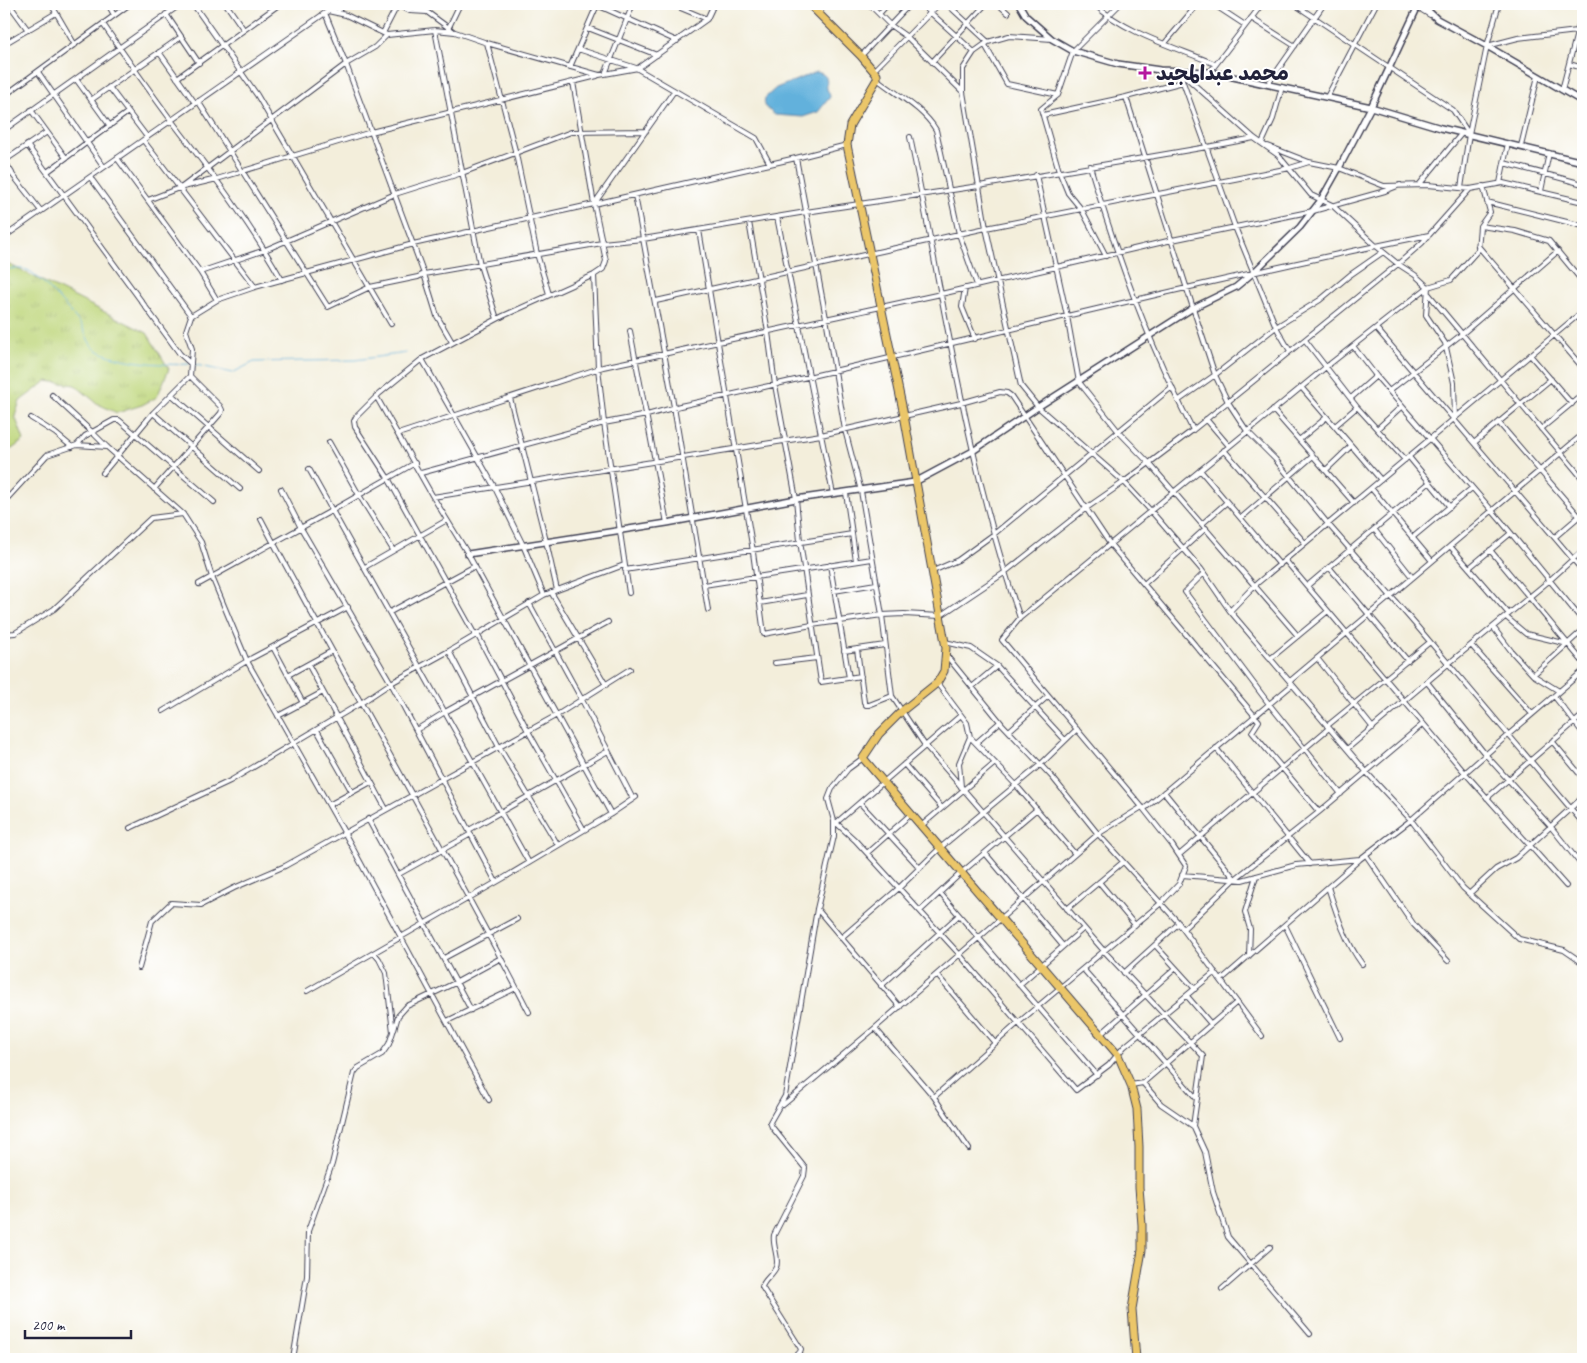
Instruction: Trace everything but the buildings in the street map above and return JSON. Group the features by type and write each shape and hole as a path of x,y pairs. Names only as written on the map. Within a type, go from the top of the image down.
{"highway":[{"path":"809,4 862,56 874,70 877,79 850,125 847,145 904,415 946,655 944,671 937,683 902,711 879,734 863,758 1118,1055 1131,1085 1137,1109 1142,1250 1132,1309 1136,1359"}],"street":[{"path":"9,4 28,30"},
{"path":"51,4 75,45"},
{"path":"108,4 114,15"},
{"path":"4,95 130,4"},
{"path":"4,130 181,4"},
{"path":"193,4 257,95 355,259 391,324"},
{"path":"226,4 244,30"},
{"path":"177,78 280,4"},
{"path":"328,4 337,13"},
{"path":"337,13 343,4"},
{"path":"180,188 346,64 375,47 385,34 398,4 410,12 427,12 448,30"},
{"path":"448,30 460,4"},
{"path":"605,74 633,4"},
{"path":"671,4 707,19"},
{"path":"685,10 688,4"},
{"path":"148,200 180,188 217,179 371,132 503,101 599,75 636,68 707,19 714,4"},
{"path":"818,13 827,4"},
{"path":"869,4 890,25 907,37 963,92"},
{"path":"879,14 888,4"},
{"path":"862,56 910,4"},
{"path":"921,4 974,52"},
{"path":"874,70 938,4"},
{"path":"947,4 968,23 986,44 1007,84 1058,95"},
{"path":"932,62 986,4"},
{"path":"998,4 1008,13"},
{"path":"1019,4 1026,16 1052,40 1073,51 1118,64 1179,71 1210,72 1268,84 1371,107 1469,134 1583,162"},
{"path":"1094,4 1108,16 1138,32 1215,64"},
{"path":"1106,256 1082,210 1068,193 1059,171 1042,109 1058,95 1073,51 1120,4"},
{"path":"1165,43 1198,4"},
{"path":"1213,4 1245,25"},
{"path":"1210,72 1262,4"},
{"path":"1294,4 1453,110 1469,134"},
{"path":"1268,84 1324,4"},
{"path":"1327,97 1376,4"},
{"path":"1461,188 1469,134 1487,46 1499,4"},
{"path":"570,67 598,5 677,41"},
{"path":"468,554 546,541 619,532 796,499 915,482 973,451 1193,308 1236,287 1300,227 1321,200 1339,168 1371,107 1417,5 1437,19 1583,102"},
{"path":"1562,90 1583,10"},
{"path":"4,237 328,11 346,15 385,34 448,30 599,75"},
{"path":"4,43 56,13"},
{"path":"325,13 395,194 437,316 452,342"},
{"path":"166,14 199,63"},
{"path":"1251,18 1295,46"},
{"path":"102,24 171,120 208,166 265,250 282,280"},
{"path":"588,28 657,55"},
{"path":"435,30 480,265 497,319"},
{"path":"1487,46 1518,38 1578,31 1583,33"},
{"path":"1052,40 1009,36 986,44 974,52 963,69 963,92 986,228 1021,386 1038,407 1124,482 1151,511 1204,573 1230,612 1367,772 1411,820 1463,888 1519,939 1564,950 1583,963"},
{"path":"91,100 181,37"},
{"path":"487,43 516,154 537,254 549,294"},
{"path":"578,49 636,68 756,138 770,164"},
{"path":"159,52 197,102 229,150 328,307 370,287 418,277 424,274 602,242 643,239 949,191 1254,138"},
{"path":"1569,64 1583,68"},
{"path":"1179,71 1235,227 1276,328 1290,351"},
{"path":"1179,71 1254,138 1278,155 1311,195 1332,205 1382,252 1415,275 1520,405 1583,479"},
{"path":"38,72 104,167"},
{"path":"1521,146 1538,76"},
{"path":"76,79 110,126"},
{"path":"877,79 930,120 936,130 959,234 977,285"},
{"path":"573,82 606,261 603,269 594,275 497,319 422,359 376,396 354,421 355,427 388,478 584,830"},
{"path":"1043,114 1126,97 1183,82"},
{"path":"109,87 147,137"},
{"path":"1261,143 1273,119 1282,87"},
{"path":"594,204 674,91"},
{"path":"1126,97 1186,288 1216,375 1228,402 1247,431 1289,476 1583,822"},
{"path":"31,110 66,158"},
{"path":"47,172 128,112"},
{"path":"200,272 265,250 395,194 516,154 571,132 646,131"},
{"path":"42,211 12,174 4,160 47,132"},
{"path":"1419,185 1462,132"},
{"path":"910,138 961,403 1004,573 1020,618"},
{"path":"143,140 255,287"},
{"path":"1261,143 1309,162 1339,168 1384,186 1419,185 1470,189 1500,183 1583,202"},
{"path":"1500,183 1508,143"},
{"path":"27,145 180,354 191,364"},
{"path":"103,473 153,413 190,376 192,349 186,330 191,316 217,300 255,287 413,244 635,195 847,145"},
{"path":"1541,191 1549,153"},
{"path":"117,158 200,272 217,300"},
{"path":"796,158 845,430 861,491 882,615 892,696 925,745 962,789 1104,951 1203,1056 1193,1126"},
{"path":"656,301 986,228 1156,196 1290,168 1309,162"},
{"path":"1504,164 1583,184"},
{"path":"1090,166 1134,300 1178,401 1193,430"},
{"path":"4,171 12,174"},
{"path":"1036,175 1068,316 1080,382 1119,432 1149,463 1298,636"},
{"path":"90,177 191,316"},
{"path":"398,434 598,368 941,294 1172,240 1313,211 1385,192 1400,185"},
{"path":"934,1097 1018,1023 1161,903 1179,884 1186,866 1143,808 1002,640 1020,618 1301,387 1428,290 1451,280 1478,250 1480,226 1490,212 1483,186"},
{"path":"699,230 746,509 764,634 882,615 940,616 1004,573 1085,509 1193,430 1305,340 1398,264 1429,235 1470,189"},
{"path":"635,195 656,301 708,610"},
{"path":"1487,202 1583,226"},
{"path":"777,217 833,494"},
{"path":"749,222 784,440 796,499 807,595 821,682 861,676"},
{"path":"1480,226 1515,231 1549,241 1583,282"},
{"path":"421,473 604,423 647,415 834,370 975,339 1254,272 1429,235"},
{"path":"1478,246 1583,368"},
{"path":"1389,391 1462,334 1558,251"},
{"path":"1178,401 1216,375 1276,328 1320,300 1350,274 1382,252"},
{"path":"594,275 598,368 604,423 629,593"},
{"path":"965,288 962,307 975,339"},
{"path":"1428,290 1426,315 1446,347 1454,383 1454,418"},
{"path":"1230,612 1255,585 1583,310"},
{"path":"1577,316 1583,324"},
{"path":"1376,328 1583,571"},
{"path":"630,331 667,523"},
{"path":"1305,340 1350,398 1405,460"},
{"path":"1353,346 1376,376 1583,620"},
{"path":"1530,355 1572,404"},
{"path":"422,359 495,488 523,545 544,595"},
{"path":"154,489 222,410 190,376"},
{"path":"1350,398 1376,376"},
{"path":"1475,442 1551,379"},
{"path":"932,572 958,560 994,534 1172,387"},
{"path":"1301,387 1381,480"},
{"path":"433,497 821,435 961,403 1000,392 1007,393 1011,396 1110,544 1259,721 1252,732 1320,812"},
{"path":"172,394 259,471"},
{"path":"1541,430 1583,394"},
{"path":"52,395 107,447 183,514 200,542 212,577 247,661 402,936 489,1100"},
{"path":"376,396 433,497 475,566 611,814"},
{"path":"510,398 557,590"},
{"path":"1377,429 1402,406"},
{"path":"1335,426 1358,407"},
{"path":"1273,410 1354,503"},
{"path":"153,413 240,489"},
{"path":"1299,440 1326,417"},
{"path":"31,418 55,433 72,447"},
{"path":"1206,419 1229,446"},
{"path":"77,445 84,436 114,420 119,420 214,502"},
{"path":"1498,423 1579,516"},
{"path":"793,1359 800,1352 800,1347 762,1287 776,1267 777,1256 773,1245 774,1234 805,1171 803,1164 770,1124 771,1118 780,1108 960,955 1043,880 1098,834 1143,808 1164,792 1269,704 1317,658 1390,595 1583,434"},
{"path":"329,442 393,550"},
{"path":"4,502 47,455 77,445 107,447"},
{"path":"1326,470 1352,446"},
{"path":"1224,450 1305,543"},
{"path":"1241,518 1313,456"},
{"path":"1409,457 1450,506"},
{"path":"198,584 414,463"},
{"path":"309,469 529,863"},
{"path":"1200,470 1280,565"},
{"path":"1307,586 1430,482"},
{"path":"1371,488 1432,561"},
{"path":"1412,538 1472,488"},
{"path":"281,489 301,528 391,682 496,882"},
{"path":"846,493 856,561"},
{"path":"1202,524 1227,502"},
{"path":"1555,537 1583,513"},
{"path":"4,634 15,633 54,609 151,518 183,514"},
{"path":"261,519 316,624 442,850 529,1012"},
{"path":"365,567 447,520"},
{"path":"1144,584 1206,528"},
{"path":"1374,529 1412,577"},
{"path":"1469,568 1511,533"},
{"path":"130,828 230,781 361,704 391,682 551,592 625,567 700,558 852,534"},
{"path":"1450,546 1507,616 1526,634 1568,644"},
{"path":"1490,550 1583,662"},
{"path":"1347,749 1530,597 1583,550"},
{"path":"704,585 872,559"},
{"path":"1285,560 1385,680 1566,886"},
{"path":"830,565 849,678"},
{"path":"390,612 475,566"},
{"path":"1329,567 1408,661"},
{"path":"1204,573 1185,592 1269,704 1341,794"},
{"path":"834,591 876,584"},
{"path":"551,592 606,685"},
{"path":"760,603 807,595"},
{"path":"307,991 529,863 634,798 530,603"},
{"path":"163,711 247,661 348,607"},
{"path":"1270,659 1328,611"},
{"path":"416,730 608,622"},
{"path":"1493,627 1533,675 1559,692"},
{"path":"1533,675 1583,630"},
{"path":"945,642 971,648 997,666 1065,740"},
{"path":"1179,855 1354,704 1430,642"},
{"path":"844,651 886,645"},
{"path":"1471,645 1532,714"},
{"path":"273,647 303,703"},
{"path":"857,649 866,705 892,696"},
{"path":"448,651 474,696 499,748 558,845"},
{"path":"288,675 332,652"},
{"path":"946,655 1000,722 1179,923 1262,1036"},
{"path":"775,663 817,658"},
{"path":"1317,658 1373,728"},
{"path":"308,664 386,809"},
{"path":"972,687 997,666"},
{"path":"139,968 152,921 171,903 201,905 284,866 557,715 630,669"},
{"path":"1221,980 1360,860 1411,820 1583,671"},
{"path":"1426,682 1485,754 1551,827 1583,867"},
{"path":"937,683 967,723 970,737 1016,785 1075,854"},
{"path":"278,716 323,692"},
{"path":"1008,731 1048,696"},
{"path":"1554,696 1583,732"},
{"path":"835,822 860,803 962,715"},
{"path":"1487,798 1583,715"},
{"path":"976,743 1000,722"},
{"path":"1183,929 1235,879 1320,812 1423,724"},
{"path":"842,938 899,888 940,848 1040,765 1077,729"},
{"path":"317,730 352,792"},
{"path":"962,789 958,763 970,737"},
{"path":"1552,741 1583,778"},
{"path":"1216,748 1310,864"},
{"path":"399,874 442,850 528,796 608,751"},
{"path":"780,1108 785,1096 817,909 834,836 835,822 828,799 832,789 848,769 863,758"},
{"path":"921,826 962,789 995,763"},
{"path":"904,764 942,808"},
{"path":"329,805 371,782"},
{"path":"1164,792 1235,879"},
{"path":"1469,894 1496,869 1516,858 1583,797"},
{"path":"860,803 920,868"},
{"path":"920,911 1036,809"},
{"path":"867,853 911,814"},
{"path":"368,818 471,1010"},
{"path":"835,822 867,853 960,955 1076,1090 1109,1065 1124,1047 1141,1035 1215,972"},
{"path":"984,853 1063,946"},
{"path":"1366,855 1414,925 1448,960"},
{"path":"1182,875 1242,880 1296,865 1360,860"},
{"path":"1067,909 1123,862"},
{"path":"1249,956 1250,929 1245,912 1256,876"},
{"path":"1099,882 1135,925"},
{"path":"1328,887 1347,940 1362,964"},
{"path":"940,893 1097,1074"},
{"path":"817,909 900,1007"},
{"path":"881,986 959,916"},
{"path":"444,958 517,919"},
{"path":"1124,973 1179,923"},
{"path":"1285,924 1340,1038"},
{"path":"1019,986 1084,928"},
{"path":"1155,945 1195,989"},
{"path":"374,953 386,973 393,1032"},
{"path":"294,1359 307,1276 308,1231 332,1164 354,1073 358,1068 382,1054 389,1044 398,1016 403,1009 500,958"},
{"path":"1101,1034 1176,968"},
{"path":"1083,969 1197,1098"},
{"path":"937,975 996,1043"},
{"path":"447,1022 516,988"},
{"path":"1187,996 1211,1024"},
{"path":"1131,1085 1143,1083 1237,1002"},
{"path":"876,1028 934,1097 969,1149"},
{"path":"1143,1083 1161,1104 1193,1126 1205,1152 1213,1192 1228,1237 1310,1334"},
{"path":"1222,1289 1270,1247"}],"green space":[{"path":"4,262 147,333 169,369 157,397 142,405 117,413 98,404 75,385 47,381 20,401 15,416 24,440 12,449 4,448"}],"water":[{"path":"817,72 826,78 830,97 818,112 803,117 775,115 764,106 765,98 776,88"}],"waterway":[{"path":"4,269 27,270 39,279 77,320 90,344 99,351 110,356 138,362 189,364"},
{"path":"192,364 232,373 254,362 355,360 406,353"}],"place":[{"name":"محمد عبدالمجيد","path":"1145,73"}]}
